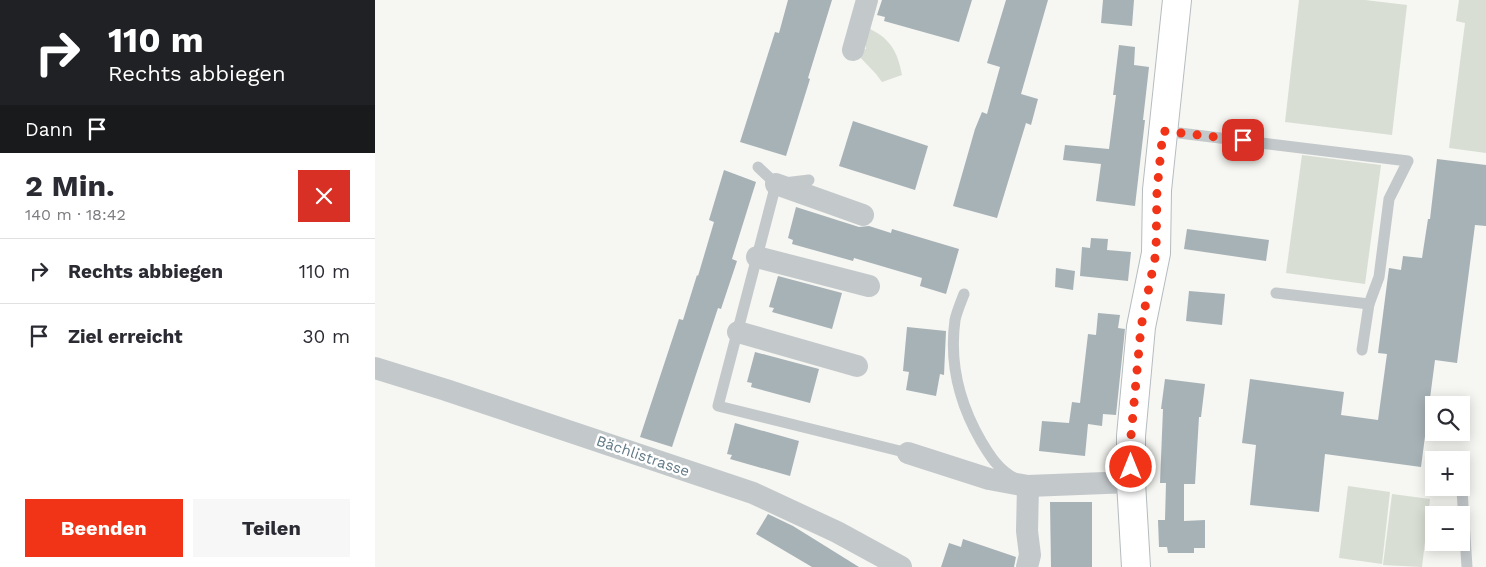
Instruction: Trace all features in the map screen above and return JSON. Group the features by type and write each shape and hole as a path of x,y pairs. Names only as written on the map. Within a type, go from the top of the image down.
{"street":[{"path":"853,50 867,0"},
{"path":"1136,567 1131,482 1131,436 1141,327 1156,253 1157,190 1177,0"},
{"path":"776,184 863,215"},
{"path":"757,257 869,286"},
{"path":"738,332 857,366"},
{"name":"Bächlistrasse","path":"375,368 447,390 753,493 837,532 901,567"},
{"path":"908,452 989,479 1028,486 1131,482"},
{"path":"1027,567 1030,555 1027,531 1028,486"}],"lane":[{"path":"1163,131 1408,161 1389,199 1379,277 1369,304 1362,350"},
{"path":"759,167 776,184"},
{"path":"776,184 809,180"},
{"path":"776,184 718,406 908,452"},
{"path":"1276,293 1369,304"},
{"path":"964,294 955,318 953,354 955,378 961,400 973,427 992,459 1006,474 1028,486"},
{"path":"1462,496 1467,567"}],"shaded area":[{"path":"1299,0 1365,0 1407,5 1392,135 1285,122"},
{"path":"1459,0 1486,0 1486,153 1449,148 1465,23 1456,21"},
{"path":"870,29 883,37 896,53 902,75 882,82 859,56 861,50 866,49 865,43"},
{"path":"1302,155 1381,165 1365,284 1286,273"},
{"path":"1348,486 1390,492 1382,564 1339,558"},
{"path":"1392,494 1430,499 1429,506 1425,506 1425,542 1422,567 1383,565"}],"building":[{"path":"788,0 832,0 786,156 740,142 775,32 779,33"},
{"path":"882,0 972,0 959,42 884,21 885,17 877,15"},
{"path":"1006,0 1048,0 1021,94 1038,99 1031,125 1026,123 997,218 953,206 975,129 982,112 987,114 1000,67 987,63"},
{"path":"1103,0 1134,0 1132,26 1101,23"},
{"path":"1119,45 1135,47 1134,65 1149,67 1135,206 1096,201 1101,164 1063,160 1065,145 1109,149 1116,95 1113,95"},
{"path":"853,121 928,146 915,190 839,166"},
{"path":"1437,159 1486,165 1486,226 1475,225 1457,363 1435,360 1430,396 1425,396 1425,436 1421,467 1325,454 1319,512 1250,505 1256,445 1242,443 1250,379 1344,392 1341,415 1378,420 1387,354 1378,353 1389,268 1401,270 1403,256 1422,258 1428,219 1430,219"},
{"path":"724,170 756,182 732,259 737,261 721,309 718,308 672,447 640,437 679,319 683,320 698,276 714,222 709,220"},
{"path":"796,207 859,227 869,226 891,233 892,229 959,249 946,294 920,286 922,278 854,258 853,261 792,244 793,240 788,238"},
{"path":"1187,229 1269,240 1266,261 1184,249"},
{"path":"1091,238 1108,239 1107,250 1131,252 1128,281 1080,276 1082,247 1090,248"},
{"path":"1056,268 1075,271 1073,290 1055,287"},
{"path":"778,276 842,293 832,329 772,312 774,308 769,307"},
{"path":"1189,291 1225,294 1222,325 1186,321"},
{"path":"1098,313 1120,315 1118,328 1125,329 1116,415 1103,414 1102,426 1088,424 1085,456 1039,451 1042,421 1069,423 1072,402 1080,403 1088,334 1096,335"},
{"path":"907,327 946,331 944,375 940,374 936,396 906,390 909,372 903,371"},
{"path":"755,352 819,369 810,403 751,387 752,383 747,382"},
{"path":"1165,379 1205,384 1201,417 1199,417 1195,484 1184,484 1184,521 1205,520 1205,548 1194,548 1194,553 1168,553 1167,547 1159,547 1158,520 1165,520 1166,483 1160,483 1163,409 1161,409"},
{"path":"735,423 799,441 790,476 730,459 732,455 727,454"},
{"path":"1050,502 1092,502 1092,567 1051,567"},
{"path":"768,514 793,526 859,567 812,567 756,534"},
{"path":"963,539 1016,557 1014,567 941,567 949,543 961,547"}],"route":[{"path":"1131,467 1131,436 1141,327 1156,253 1157,190 1163,131 1243,140"}]}
